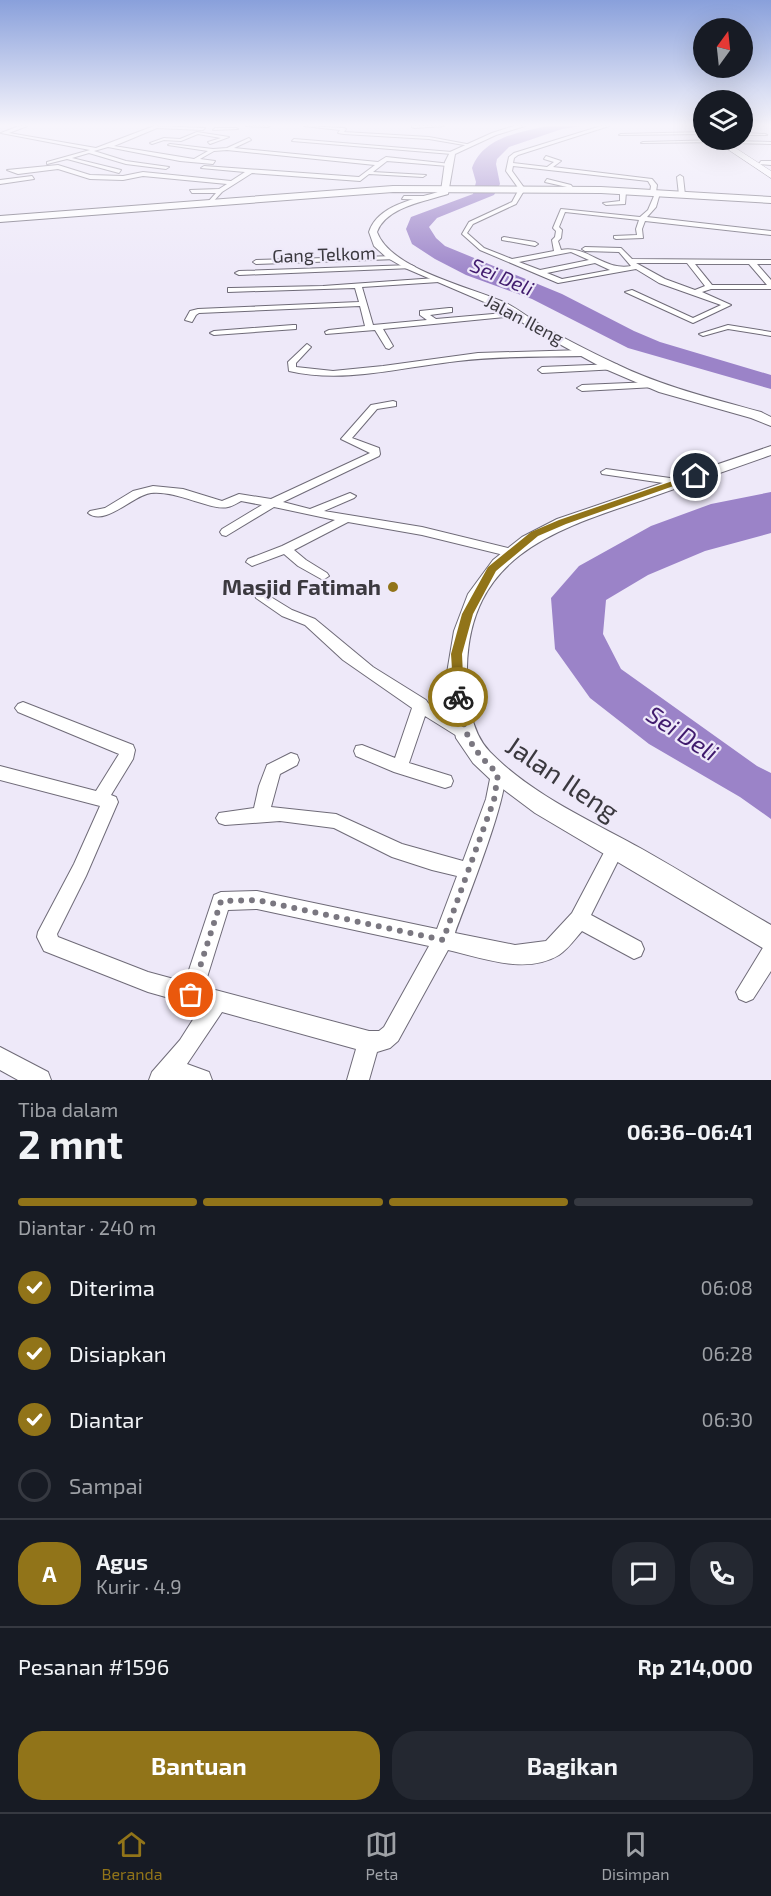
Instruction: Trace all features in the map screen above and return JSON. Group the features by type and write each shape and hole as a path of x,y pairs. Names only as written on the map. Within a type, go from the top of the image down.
{"main road":[{"path":"0,219 393,189 572,190 771,200"}],"street":[{"path":"0,182 33,176"},
{"path":"89,176 129,176"},
{"path":"163,176 231,183"},
{"path":"212,203 220,191 241,176"},
{"path":"329,176 361,179 365,176"},
{"path":"451,176 452,189"},
{"path":"513,176 522,189 514,203 471,223 464,233 483,249 566,281 634,265 715,258 771,262"},
{"path":"543,176 569,186 572,190"},
{"path":"616,237 641,237 639,229 642,217 655,202 654,185 650,180 620,176"},
{"path":"680,177 682,195"},
{"name":"Jalan Ileng","path":"452,189 378,219 373,229 374,239 394,258 411,267 436,280 492,301 584,352 652,385 771,422"},
{"path":"192,191 220,191"},
{"path":"606,203 623,203 623,192"},
{"path":"404,198 427,198"},
{"path":"558,252 555,240 558,238 559,230 556,228 563,210 771,233"},
{"path":"504,239 536,243 536,247 548,254"},
{"path":"585,249 620,250 634,265 662,281 726,306 693,321 628,292"},
{"path":"512,261 572,250 616,270"},
{"path":"256,262 394,258"},
{"path":"539,272 596,261"},
{"path":"689,261 710,287"},
{"path":"751,261 771,286"},
{"name":"Gang Telkom","path":"239,273 411,267"},
{"path":"231,290 358,286 436,280"},
{"path":"358,286 374,328 389,346"},
{"path":"695,292 710,287 771,286"},
{"path":"189,321 195,312 363,304"},
{"path":"251,330 258,310"},
{"path":"435,322 423,313 449,310"},
{"path":"220,311 220,322"},
{"path":"404,313 410,325"},
{"path":"330,332 516,314"},
{"path":"214,333 293,327"},
{"path":"703,334 732,327 771,334"},
{"path":"307,347 292,362 292,369 303,372 343,371 478,356 584,352"},
{"path":"542,370 615,367"},
{"path":"582,388 652,385"},
{"path":"226,532 272,503 375,454 375,450 346,439 374,407 393,405"},
{"name":"Jalan Ileng","path":"771,450 563,522 535,534 492,569 467,614 456,654 457,690 465,735 480,756 498,774 540,802 771,940"},
{"path":"606,472 677,482"},
{"path":"94,513 106,513 140,492 153,490 173,492 221,504 227,504 239,497 312,513 422,531 512,553"},
{"path":"312,513 350,496"},
{"path":"252,562 286,549 346,519"},
{"path":"286,549 302,564 323,576"},
{"path":"261,595 287,613 310,622 348,656 465,735"},
{"path":"400,767 421,704"},
{"path":"23,708 127,750 125,759 100,799"},
{"path":"362,751 445,782"},
{"path":"261,815 273,770 291,760"},
{"path":"0,773 110,802 80,870 48,932 48,941 55,947 117,971 191,995 369,1042 383,1041 391,1034 443,940 494,800 498,774"},
{"path":"225,819 280,814 336,821 398,851 467,870"},
{"path":"191,995 221,901 257,900 515,955 536,955 555,949 579,919 616,847"},
{"path":"579,919 634,950"},
{"path":"746,992 771,953"},
{"path":"201,1080 165,1074 217,1001"},
{"path":"358,1080 369,1042"},
{"path":"0,1058 40,1080"}],"water":[{"name":"Sei Deli","path":"474,176 498,176 500,184 494,195 437,218 429,227 445,246 562,294 660,342 771,375 771,389 628,348 532,299 466,275 412,244 406,229 411,217 473,194 476,182"},
{"name":"Sei Deli","path":"771,492 771,533 705,551 648,575 606,600 603,634 621,669 757,766 771,773 771,819 740,797 649,744 590,698 555,649 551,598 579,566 651,526 711,504"}],"way so far":[{"path":"191,995 221,901 257,900 443,940 494,800 498,774 480,756 465,735 458,697"}],"place":[{"name":"Masjid Fatimah","path":"393,587"}],"route":[{"path":"458,697 456,654 467,614 492,569 535,534 696,476"}]}
